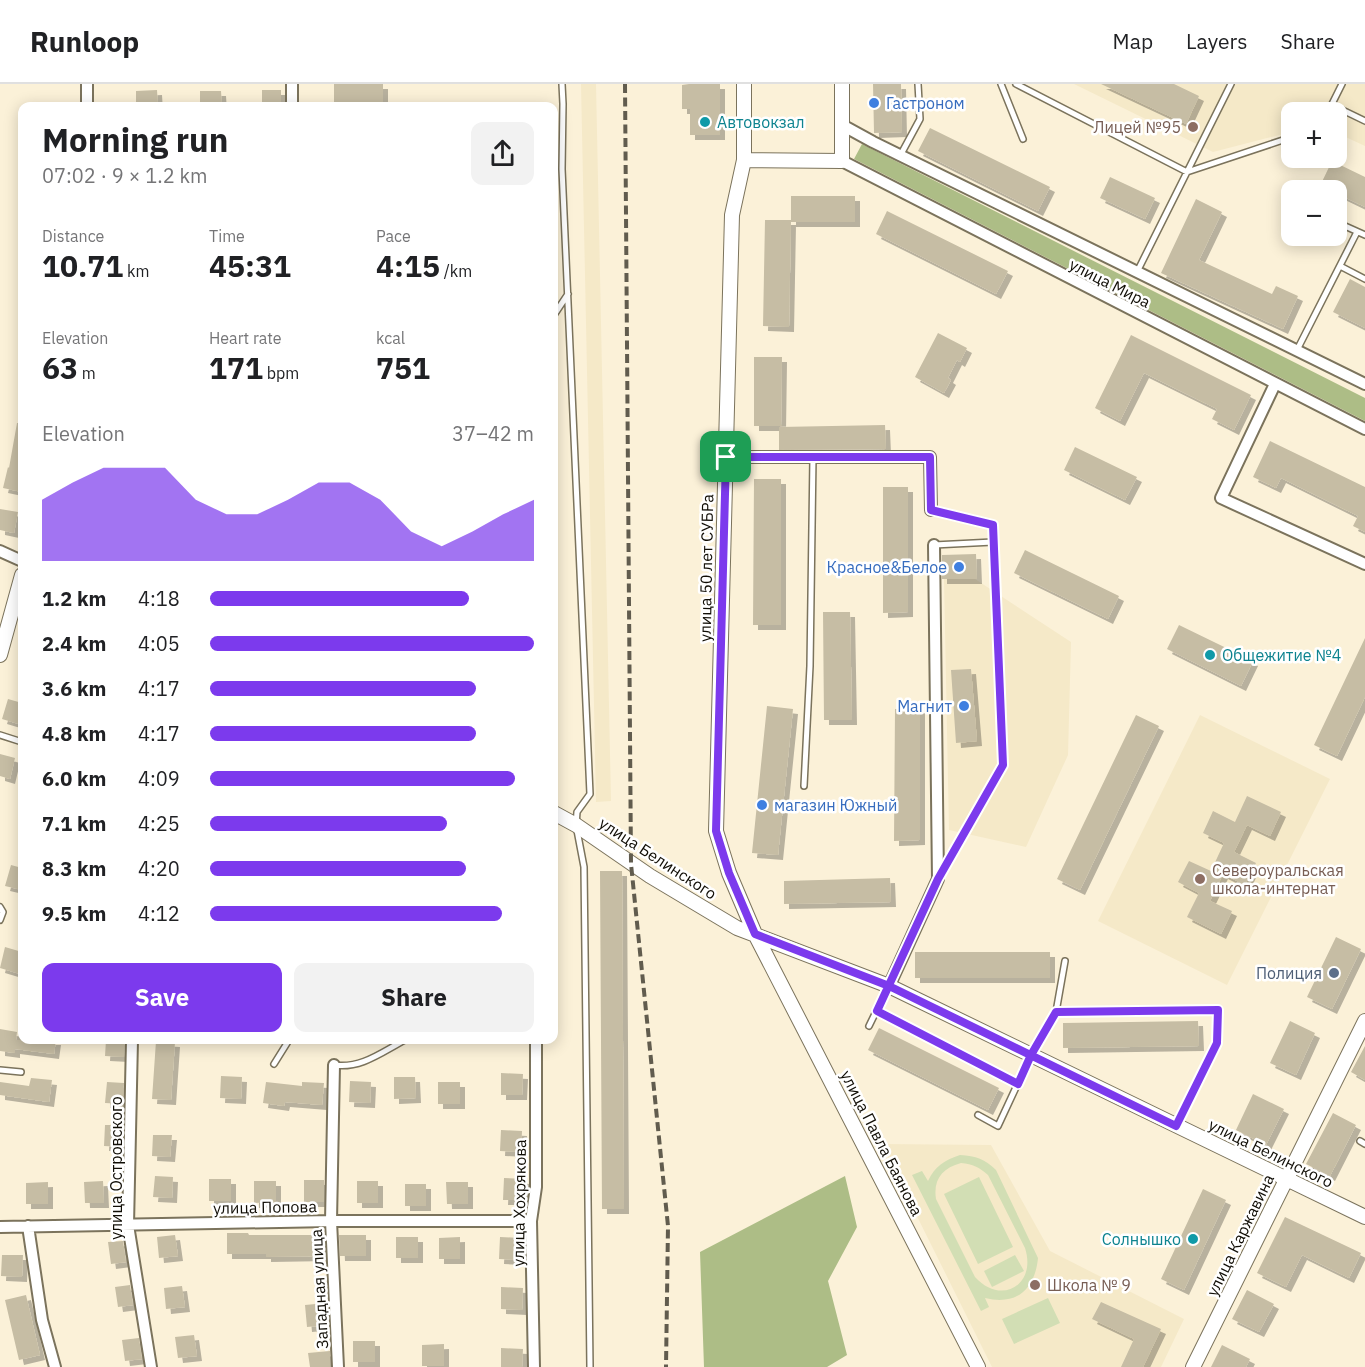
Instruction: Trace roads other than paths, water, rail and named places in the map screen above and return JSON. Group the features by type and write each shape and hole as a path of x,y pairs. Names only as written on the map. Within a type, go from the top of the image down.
{"street":[{"path":"87,84 87,102"},
{"path":"292,84 292,102"},
{"name":"улица 50 лет СУБРа","path":"744,84 744,160 732,215 716,831 729,873 755,934"},
{"path":"744,160 842,161 842,84"},
{"name":"улица Мира","path":"842,125 900,156 1365,384"},
{"name":"улица Мира","path":"842,161 1365,429"},
{"path":"1275,384 1221,498 1365,564"},
{"path":"726,457 930,457 931,510"},
{"path":"889,986 938,879 934,545"},
{"path":"0,551 18,559"},
{"path":"0,655 18,590"},
{"name":"улица Белинского","path":"558,815 650,876 737,928 889,986 1365,1217"},
{"name":"улица Павла Баянова","path":"755,934 978,1367"},
{"name":"улица Каржавина","path":"1193,1367 1365,1021"},
{"name":"улица Островского","path":"132,1044 128,1225 151,1367"},
{"name":"улица Хохрякова","path":"534,1367 531,1221 536,1187 536,1044"},
{"name":"Западная улица","path":"334,1065 331,1221 338,1367"},
{"name":"улица Попова","path":"0,1227 331,1221 531,1221"},
{"path":"28,1226 42,1320 55,1367"}],"lane":[{"path":"562,84 562,169 590,794 577,812 576,825 584,867 590,1367"},
{"path":"900,156 920,119 918,84"},
{"path":"1001,84 1023,139"},
{"path":"1016,84 1186,172 1281,141"},
{"path":"1137,272 1231,84"},
{"path":"1333,102 1342,84"},
{"path":"1347,112 1365,121"},
{"path":"1347,227 1365,236"},
{"path":"1297,350 1357,232"},
{"path":"1340,266 1365,279"},
{"path":"558,309 568,294"},
{"path":"804,786 810,666 813,457"},
{"path":"931,510 993,525 1003,765 938,879"},
{"path":"934,545 993,542"},
{"path":"0,735 18,741"},
{"path":"0,907 3,912 0,920"},
{"path":"978,1115 998,1125 1031,1055 1056,1012 1065,961"},
{"path":"868,1026 889,986"},
{"path":"1056,1012 1218,1010 1217,1043 1176,1126"},
{"path":"877,1011 1018,1084"},
{"path":"274,1064 287,1044"},
{"path":"334,1065 347,1067 361,1064 398,1044"},
{"path":"0,1070 21,1072"}],"railway":[{"path":"625,84 631,864 668,1226 666,1367"}],"place":[{"name":"Гастроном","path":"874,103"},
{"name":"Автовокзал","path":"705,122"},
{"name":"Лицей №95","path":"1193,127"},
{"name":"Красное&Белое","path":"959,567"},
{"name":"Общежитие №4","path":"1210,655"},
{"name":"Магнит","path":"964,706"},
{"name":"магазин Южный","path":"762,805"},
{"name":"Североуральская школа-интернат","path":"1200,879"},
{"name":"Полиция","path":"1334,973"},
{"name":"Солнышко","path":"1193,1239"},
{"name":"Школа № 9","path":"1035,1285"}]}
